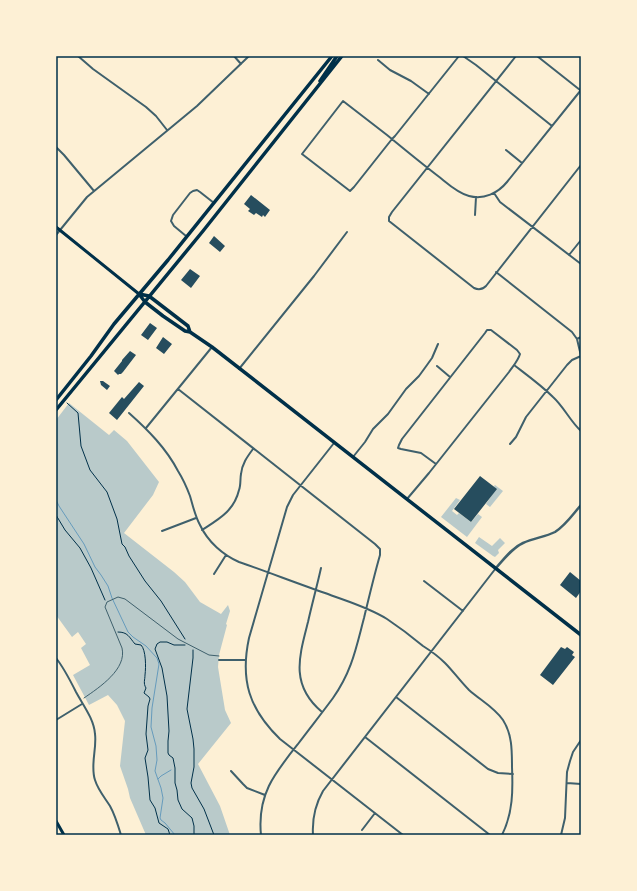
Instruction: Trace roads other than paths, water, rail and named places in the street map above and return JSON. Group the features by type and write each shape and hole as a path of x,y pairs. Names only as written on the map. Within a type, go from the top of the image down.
{"main road":[{"path":"56,400 114,324 168,260 332,56"},
{"path":"317,87 322,77 337,56"},
{"path":"56,410 199,236 342,56"},
{"path":"56,227 139,294 145,302 185,331 190,332 212,347 581,635"},
{"path":"139,294 149,296 188,326 190,332"},
{"path":"56,821 64,835"}],"street":[{"path":"78,56 93,70 146,107 168,130"},
{"path":"234,56 241,64"},
{"path":"56,235 81,203 197,106 249,56"},
{"path":"459,56 429,94 392,139 350,191 302,154 343,101 392,139 427,168 460,193 470,197 482,197 494,193 503,187 581,90 537,56"},
{"path":"463,56 552,126"},
{"path":"516,56 392,212 389,219 392,224 474,288 484,288 581,165"},
{"path":"378,60 390,70 412,81 429,94"},
{"path":"56,147 94,191"},
{"path":"506,150 522,164"},
{"path":"187,236 172,224 171,221 173,215 193,191 197,190 214,203"},
{"path":"494,193 500,202 581,264"},
{"path":"475,215 476,197"},
{"path":"240,369 347,232"},
{"path":"569,255 581,240"},
{"path":"496,272 569,329 575,335 581,356 569,362 526,417 516,437 510,444"},
{"path":"407,499 436,464 518,359 520,354 517,350 492,331 489,330 485,333 398,445 398,448 421,453 436,464"},
{"path":"576,339 581,337"},
{"path":"353,457 373,429 388,414 406,389 419,376 432,358 438,344"},
{"path":"146,428 212,347"},
{"path":"514,365 556,400 581,431"},
{"path":"437,366 450,377"},
{"path":"178,390 380,549 380,555 350,667 341,686 274,775 265,795 261,813 261,835"},
{"path":"129,413 146,428 164,448 179,473 190,496 202,530 213,545 226,556 366,608 385,618 444,662 469,689 495,710 504,722 510,736 512,746 513,790 511,807 502,835"},
{"path":"334,443 293,495 287,507 249,638 245,660 246,675 253,703 269,728 280,739 403,835"},
{"path":"202,530 221,518 235,502 239,490 244,462 254,449"},
{"path":"313,835 313,819 315,809 323,791 496,568 522,543 545,537 562,527 581,505"},
{"path":"162,531 197,518"},
{"path":"214,574 226,556"},
{"path":"321,568 301,651 299,666 301,682 304,689 312,702 322,712"},
{"path":"424,581 463,611"},
{"path":"56,658 63,668 94,728 96,742 93,766 95,780 114,814 121,835"},
{"path":"218,660 245,660"},
{"path":"396,697 488,769 498,773 513,774"},
{"path":"56,720 82,703"},
{"path":"364,737 490,835"},
{"path":"560,835 565,818 567,772 570,761 581,740"},
{"path":"231,771 247,788 265,795"},
{"path":"567,783 581,784"},
{"path":"362,830 375,813"}],"lane":[{"path":"84,698 102,685 119,667 122,660 123,650 105,605 107,602 116,598 121,597 125,599 173,636 210,655 219,656"}],"waterway":[{"path":"56,500 84,544 95,567 108,586 128,632 146,646 157,658 159,664 152,708 151,727 156,746 157,760 155,771 163,798 160,818 175,835"},
{"path":"158,779 171,770"}]}
